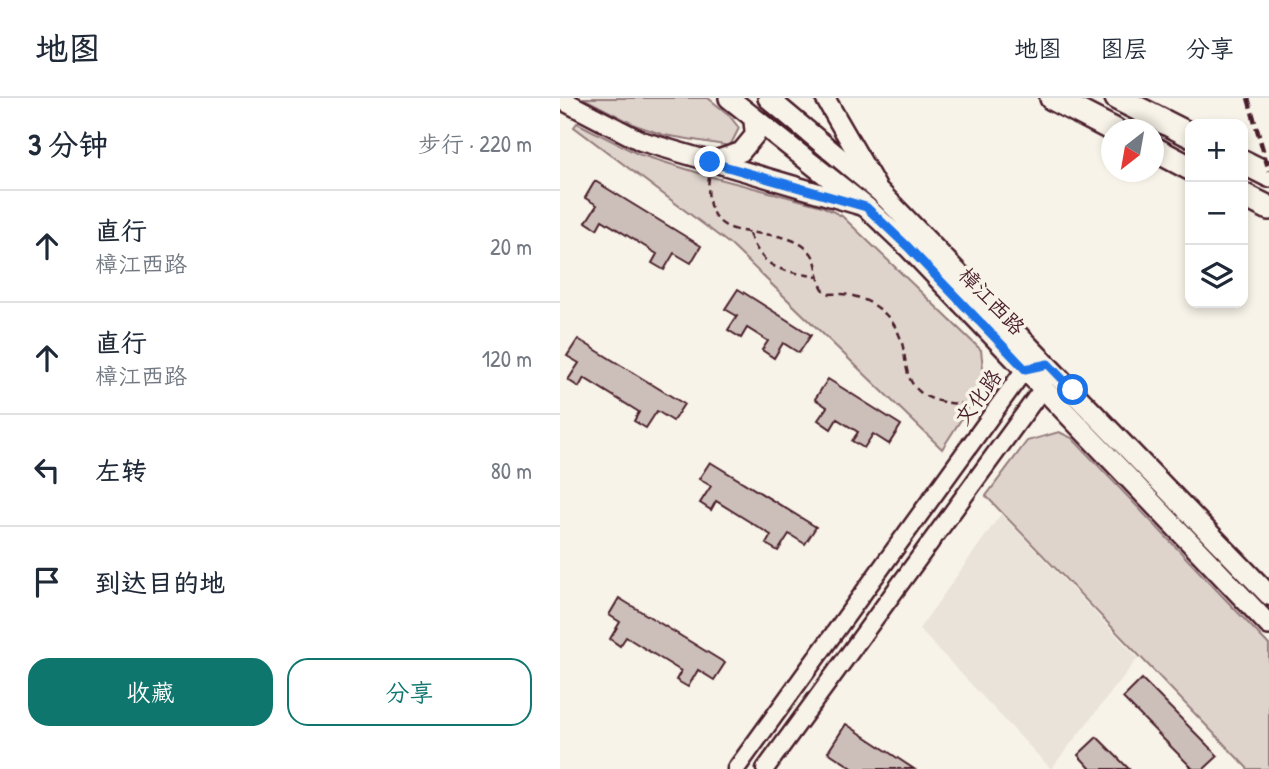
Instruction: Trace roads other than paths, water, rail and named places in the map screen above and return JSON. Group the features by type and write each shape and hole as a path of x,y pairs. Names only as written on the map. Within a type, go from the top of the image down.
{"highway":[{"path":"1052,98 1101,123"},
{"path":"1117,98 1185,132"},
{"path":"1164,155 1185,165"},
{"path":"1248,164 1269,175"},
{"path":"1248,198 1269,208"}],"main road":[{"name":"樟江西路","path":"729,98 866,207 917,256 1269,625"},
{"name":"樟江西路","path":"768,98 880,192 1269,595"},
{"path":"825,98 880,192"},
{"path":"560,99 641,141 866,207"},
{"path":"710,162 741,152 755,135 753,117"}],"street":[{"name":"文化路","path":"736,769 1025,369 1048,364"},
{"path":"765,769 1043,388 1048,364"}],"railway":[{"path":"1248,98 1269,171"}]}
